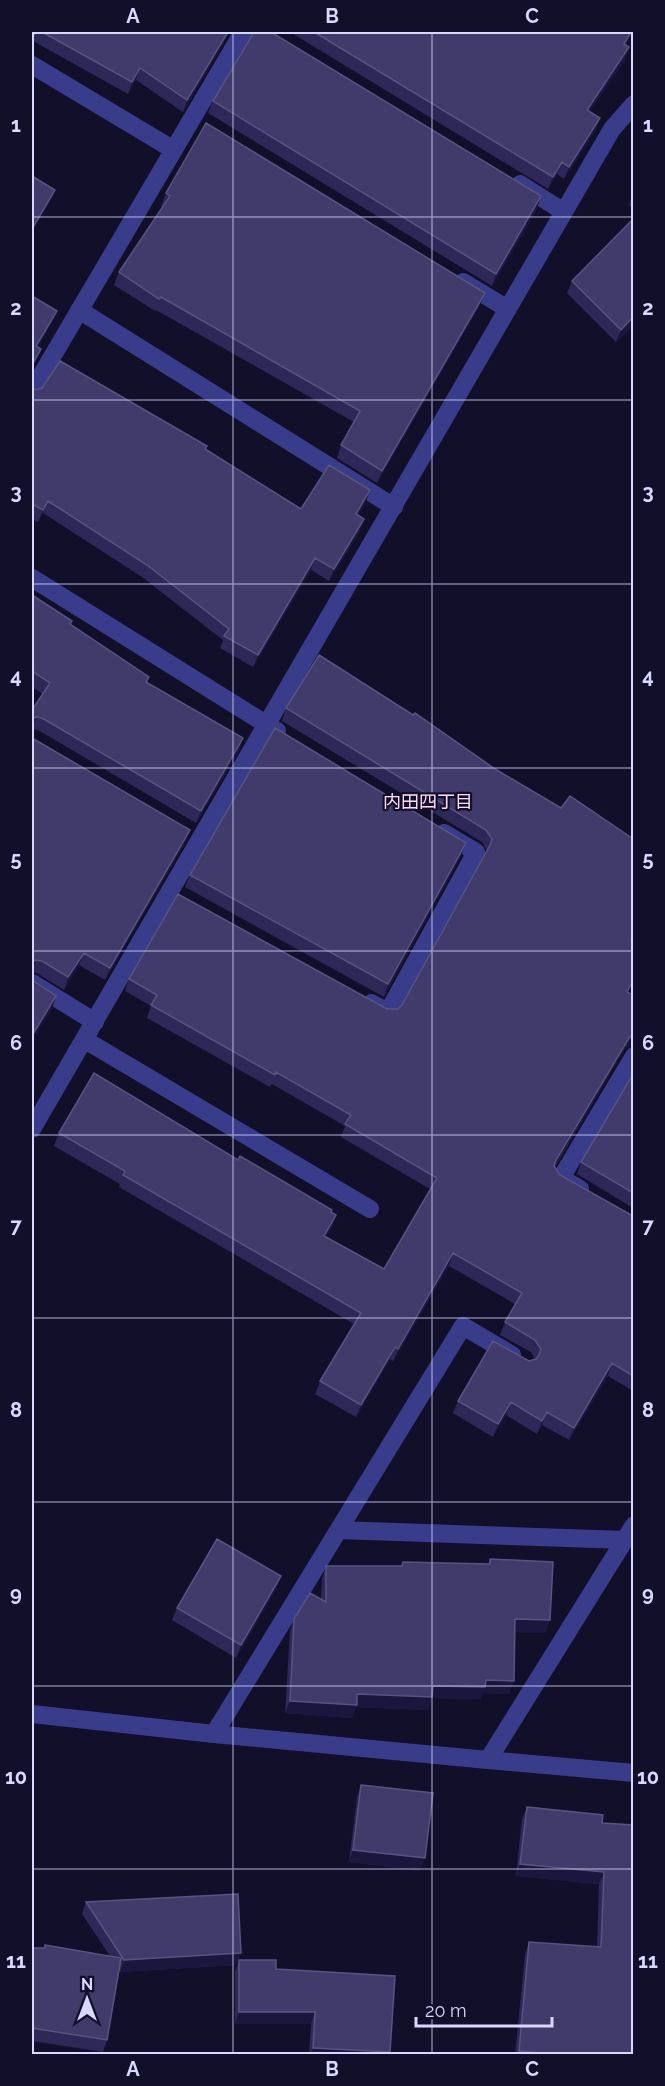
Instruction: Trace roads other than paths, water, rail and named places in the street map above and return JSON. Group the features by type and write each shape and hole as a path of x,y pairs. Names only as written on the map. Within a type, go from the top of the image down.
{"street":[{"path":"32,391 174,150 198,120 243,32"},
{"path":"32,65 174,150"},
{"path":"32,1129 95,1022 175,895 201,839 612,129 633,104"},
{"path":"503,174 564,212"},
{"path":"447,272 508,309"},
{"path":"79,310 394,507"},
{"path":"32,579 297,743"},
{"path":"357,995 388,1012 476,852 426,822"},
{"path":"181,828 201,839"},
{"path":"32,983 95,1022"},
{"path":"85,1040 370,1209"},
{"path":"592,1196 561,1178 633,1056"},
{"path":"214,1734 463,1326 525,1362"},
{"path":"339,1530 629,1532"},
{"path":"488,1760 629,1532"},
{"path":"32,1714 214,1734 633,1773"}],"district":[{"name":"内田四丁目","path":"428,802"}]}
